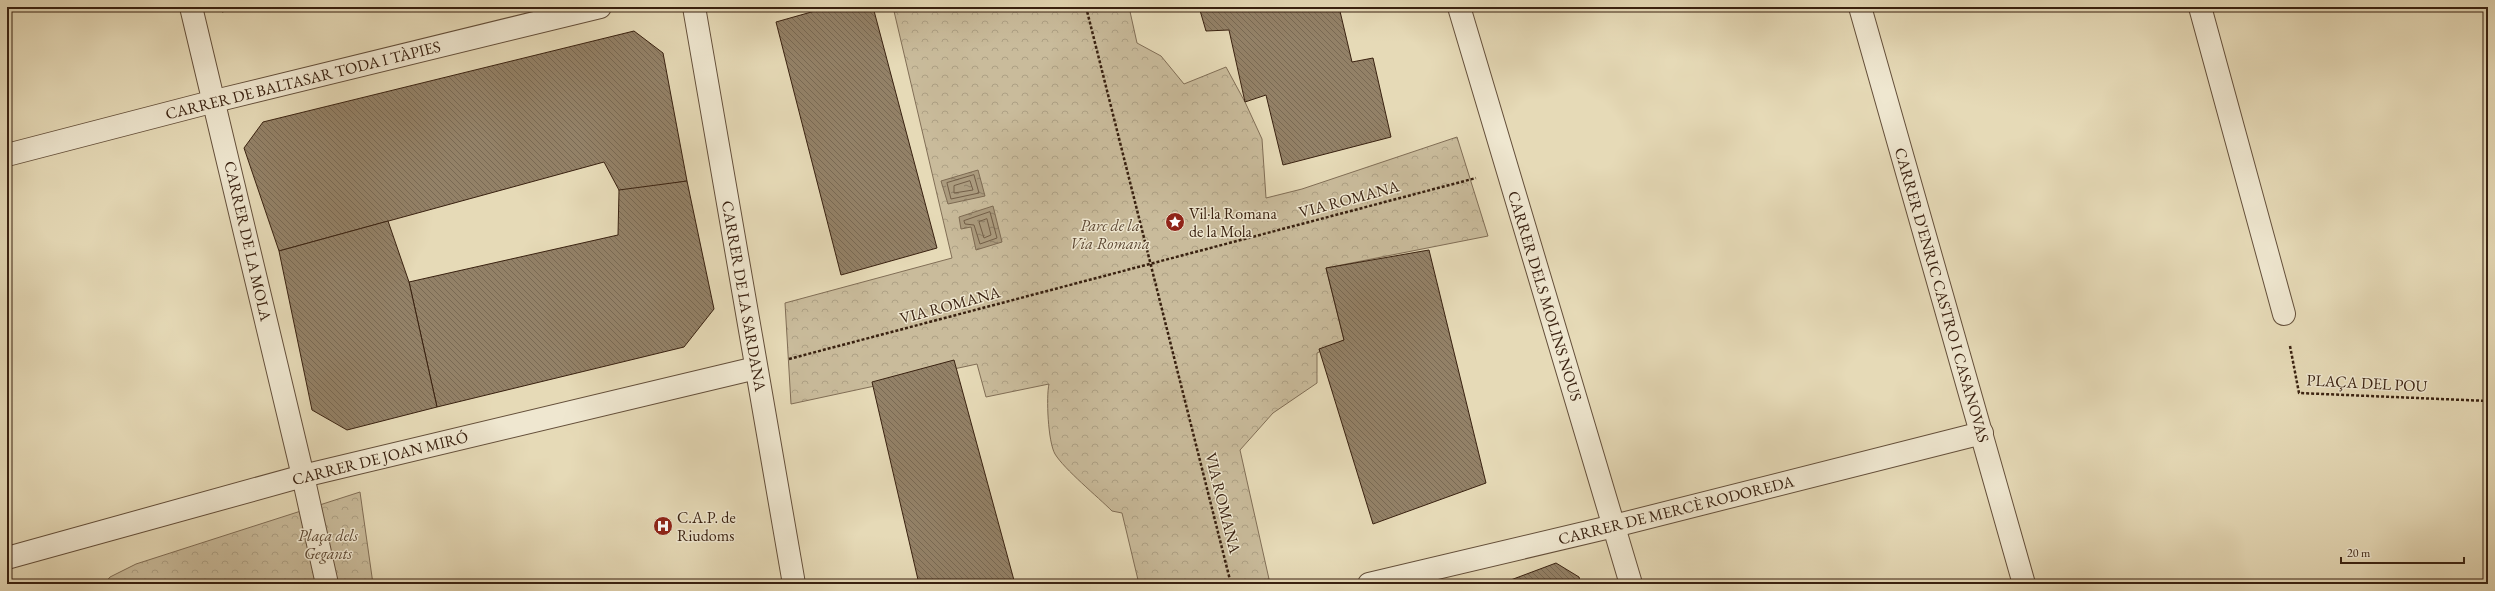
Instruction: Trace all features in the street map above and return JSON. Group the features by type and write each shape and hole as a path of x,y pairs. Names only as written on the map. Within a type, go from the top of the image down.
{"street":[{"name":"CARRER DE LA MOLA","path":"191,7 215,100 327,584"},
{"name":"CARRER DE BALTASAR TODA I TÀPIES","path":"7,155 215,100 600,7"},
{"name":"CARRER DE LA SARDANA","path":"694,7 794,584"},
{"name":"CARRER DELS MOLINS NOUS","path":"1459,7 1632,584"},
{"name":"CARRER D'ENRIC CASTRO I CASANOVAS","path":"1860,7 2024,584"},
{"path":"2200,7 2284,314"},
{"name":"CARRER DE JOAN MIRÓ","path":"7,558 303,476 756,368"},
{"name":"CARRER DE MERCÈ RODOREDA","path":"1369,584 1614,526 1982,433"}],"path":[{"name":"VIA ROMANA","path":"1086,7 1231,584"},
{"name":"VIA ROMANA","path":"756,368 1150,265 1508,169"},
{"name":"PLAÇA DEL POU","path":"2284,314 2299,393 2488,401"}],"green space":[{"name":"Parc de la Via Romana","path":"893,7 1129,7 1137,43 1161,56 1184,84 1226,67 1245,102 1262,139 1266,198 1302,189 1457,137 1488,236 1326,268 1344,340 1317,353 1317,383 1273,413 1240,450 1269,579 1246,584 1139,584 1122,513 1112,511 1073,475 1055,454 1048,419 1049,384 986,397 977,364 791,404 785,303 952,258"},
{"name":"Plaça dels Gegants","path":"360,492 373,584 104,584 110,577 136,564"}],"water":[{"path":"978,170 985,196 948,204 941,181"},
{"path":"993,206 1002,242 976,250 971,227 961,229 959,217"}],"building":[{"path":"221,7 242,7 222,12"},
{"path":"829,7 873,7 937,248 841,275 776,22"},
{"path":"1199,7 1339,7 1352,62 1373,58 1391,137 1283,165 1266,95 1245,102 1229,30 1206,31"},
{"path":"634,31 663,53 687,181 620,192 604,162 279,251 244,148 263,122"},
{"path":"687,181 714,309 684,347 437,407 409,282 618,235 619,190"},
{"path":"388,221 409,282 437,407 347,430 312,410 279,251"},
{"path":"1429,250 1486,483 1373,524 1319,349 1344,340 1326,268"},
{"path":"954,360 1015,584 919,584 872,382"},
{"path":"1556,563 1579,577 1581,584 1500,584"}],"place":[{"name":"Vil·la Romana de la Mola","path":"1175,222"},
{"name":"C.A.P. de Riudoms","path":"663,526"}]}
